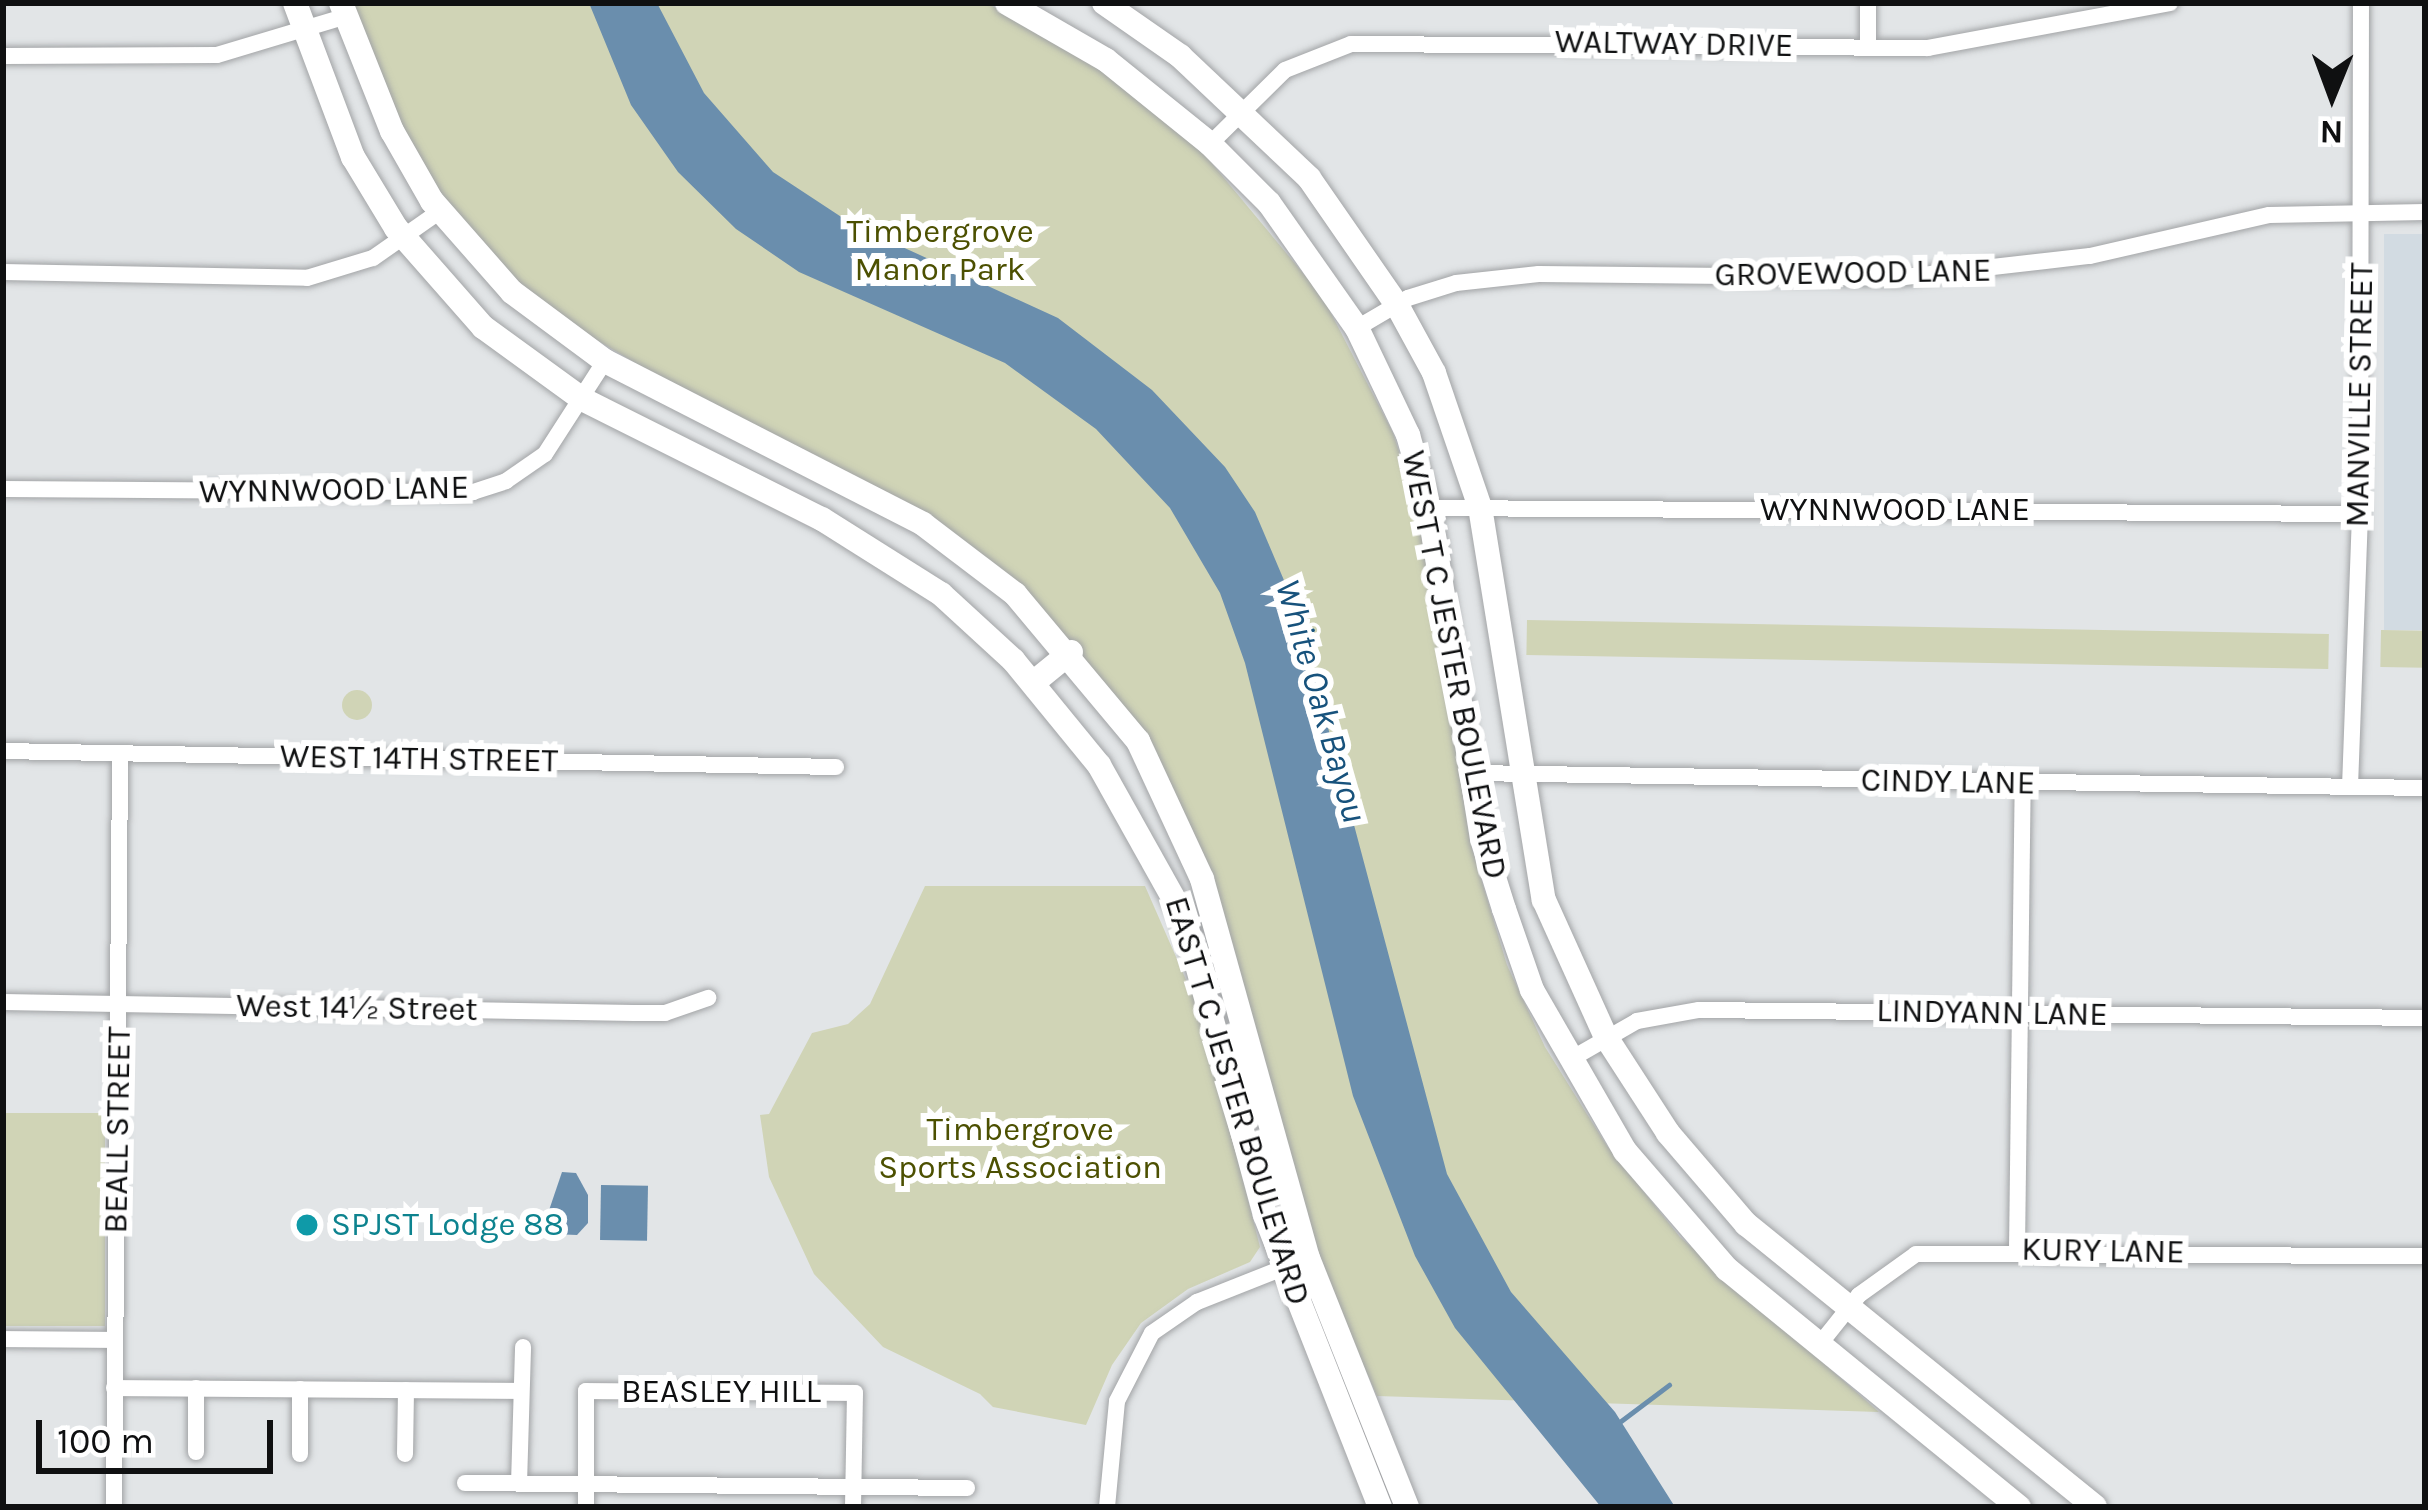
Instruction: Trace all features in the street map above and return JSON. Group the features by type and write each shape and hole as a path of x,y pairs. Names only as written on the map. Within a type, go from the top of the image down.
{"street":[{"name":"EAST T C JESTER BOULEVARD","path":"295,3 353,157 405,238 483,327 582,399 866,543 977,624 1033,683 1099,765 1184,917 1283,1268 1380,1507"},
{"name":"WEST T C JESTER BOULEVARD","path":"1104,3 1242,110 1333,209 1397,304 1434,373 1480,507 1518,774 1544,900 1606,1037 1706,1180 1848,1310 2095,1507"},
{"path":"1868,3 1868,46"},
{"name":"WALTWAY DRIVE","path":"1210,144 1285,70 1351,44 1928,48 2024,35 2170,3"},
{"name":"MANVILLE STREET","path":"2350,787 2360,514 2361,3"},
{"name":"WEST T C JESTER BOULEVARD","path":"1023,6 1106,60 1210,144 1269,203 1358,328 1408,435 1430,508 1482,839 1525,970 1571,1058 1664,1202 1727,1269 2019,1507"},
{"name":"EAST T C JESTER BOULEVARD","path":"344,7 392,131 440,211 512,292 605,362 922,524 1015,594 1071,652 1138,741 1202,879 1308,1258 1407,1507"},
{"path":"3,56 173,60 304,30 344,7"},
{"path":"3,272 307,278 335,273 405,238 440,211"},
{"name":"GROVEWOOD LANE","path":"1358,328 1397,304 1456,283 1539,274 1896,278 1993,271 2269,215 2425,212"},
{"name":"WYNNWOOD LANE","path":"3,489 473,492 527,470 605,362"},
{"name":"WYNNWOOD LANE","path":"1430,508 2360,514"},
{"path":"1033,683 1071,652"},
{"name":"WEST 14TH STREET","path":"3,751 836,767"},
{"name":"BEALL STREET","path":"114,1507 120,753"},
{"name":"CINDY LANE","path":"1471,773 2425,788"},
{"path":"2017,1250 2023,783"},
{"name":"West 14½ Street","path":"3,1002 665,1013 707,998"},
{"name":"LINDYANN LANE","path":"1571,1058 1637,1021 1699,1010 2425,1018"},
{"name":"KURY LANE","path":"1819,1346 1883,1274 1916,1254 2017,1250 2425,1256"},
{"path":"1107,1507 1108,1447 1135,1355 1173,1316 1308,1258"},
{"path":"3,1340 114,1340"},
{"path":"519,1484 523,1348"},
{"path":"114,1388 521,1391"},
{"path":"196,1388 196,1452"},
{"path":"300,1389 300,1454"},
{"path":"405,1454 406,1390"},
{"name":"BEASLEY HILL","path":"586,1484 586,1391 855,1393 854,1487"},
{"path":"465,1483 967,1488"},
{"path":"586,1484 586,1507"},
{"path":"854,1487 854,1507"}],"shaded area":[{"path":"2384,234 2425,234 2425,630 2384,630"}],"green space":[{"name":"Timbergrove Manor Park","path":"352,3 987,3 1092,62 1194,142 1322,296 1393,433 1423,527 1470,842 1507,965 1545,1047 1607,1146 1680,1237 1879,1412 1377,1396 1320,1265 1229,932 1114,694 1026,595 543,308 457,220 405,139"},
{"path":"1527,620 2329,634 2328,669 1526,655"},
{"path":"2381,630 2425,631 2424,668 2380,667"},
{"path":"357,690 368,694 372,705 368,716 357,720 346,716 342,705 346,694"},
{"name":"Timbergrove Sports Association","path":"925,886 1145,886 1201,1014 1260,1247 1250,1262 1188,1289 1141,1323 1112,1365 1086,1425 993,1407 980,1394 883,1347 814,1274 769,1177 760,1115 769,1114 812,1033 848,1024 870,1004"},
{"path":"3,1113 105,1113 105,1326 3,1326"}],"water":[{"path":"589,3 657,3 704,93 773,172 852,224 1058,318 1152,390 1225,467 1255,512 1297,611 1447,1174 1511,1292 1615,1412 1675,1507 1601,1507 1455,1328 1415,1256 1353,1096 1245,663 1220,593 1170,508 1096,429 1005,363 799,272 736,229 678,172 631,105"},
{"path":"562,1172 576,1173 588,1195 588,1223 577,1235 553,1234 544,1225"},
{"path":"601,1185 648,1186 647,1241 600,1240"}],"waterway":[{"path":"1621,1421 1669,1385"}],"place":[{"name":"SPJST Lodge 88","path":"307,1225"}],"water label":[{"name":"White Oak Bayou","path":"1321,701"}]}
